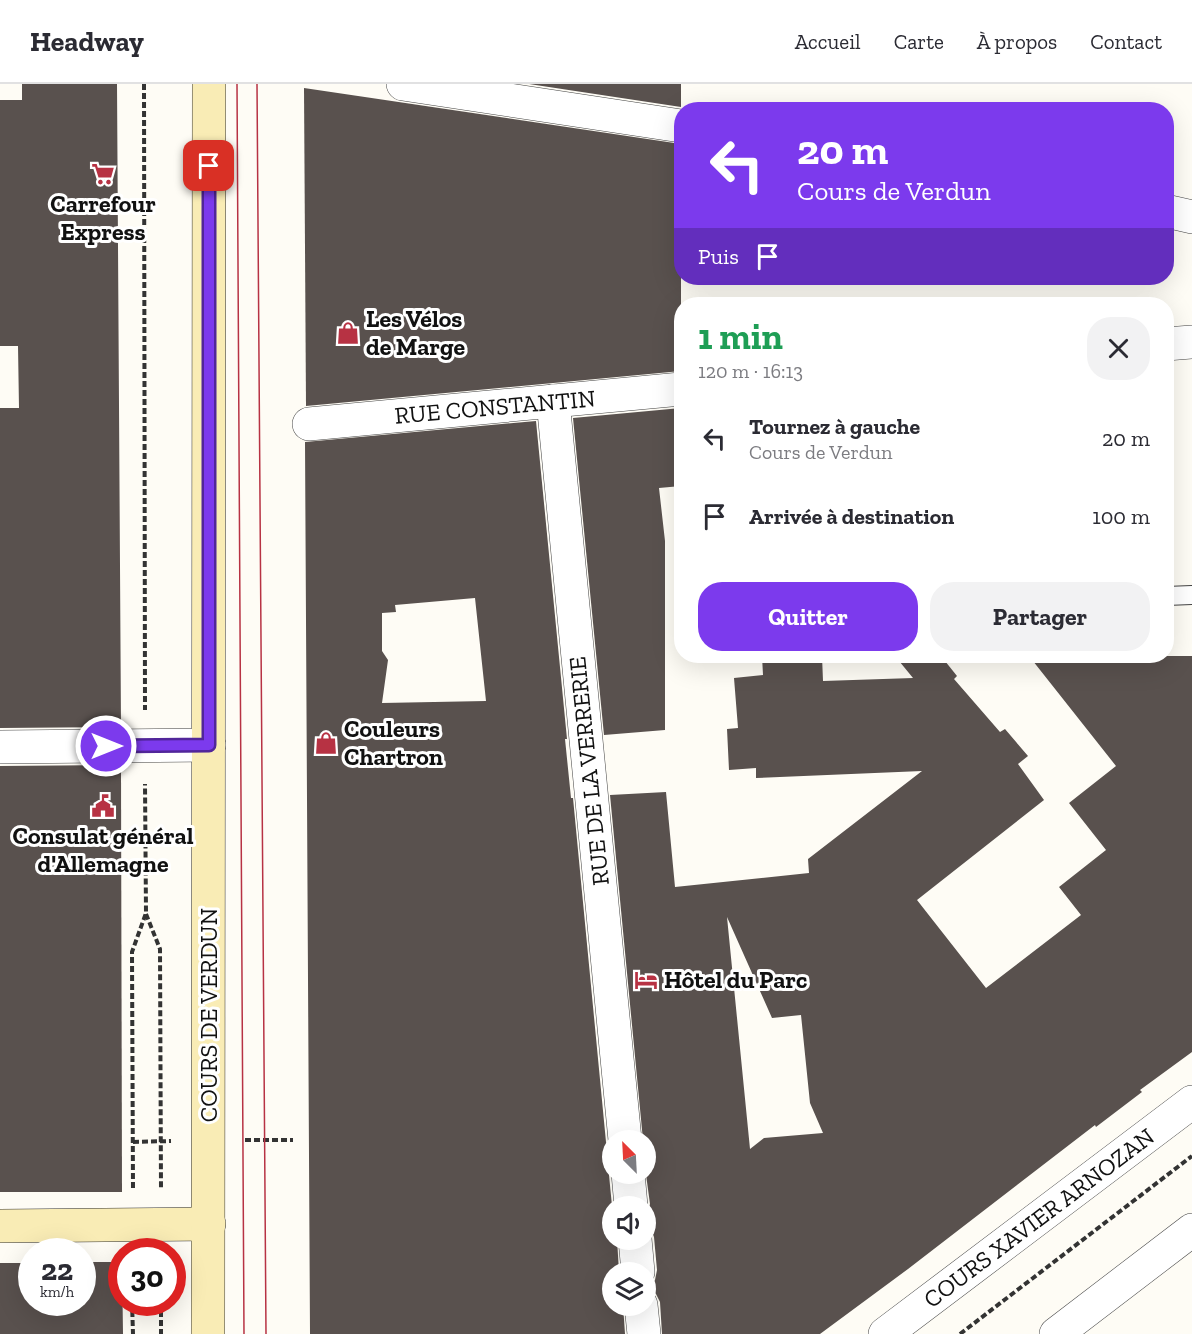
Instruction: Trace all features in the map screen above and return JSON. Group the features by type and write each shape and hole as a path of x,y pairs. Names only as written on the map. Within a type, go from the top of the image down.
{"main road":[{"name":"COURS DE VERDUN","path":"208,1334 209,84"},
{"path":"0,1226 209,1224"}],"street":[{"path":"403,84 674,125"},
{"path":"1174,213 1192,217"},
{"path":"1174,343 1192,342"},
{"name":"RUE CONSTANTIN","path":"309,424 674,390"},
{"name":"RUE DE LA VERRERIE","path":"553,401 624,1130"},
{"path":"0,747 209,745"},
{"name":"COURS XAVIER ARNOZAN","path":"885,1334 1192,1102"},
{"path":"1056,1334 1192,1230"},
{"path":"642,1316 644,1334"}],"lane":[{"path":"1174,596 1192,595"}],"path":[{"path":"144,84 146,913 159,949 147,1224"},
{"path":"146,913 132,952 147,1224"},
{"path":"960,1334 1192,1156"},
{"path":"132,1316 133,1334"},
{"path":"161,1316 161,1334"}],"building":[{"path":"22,84 117,84 121,727 0,728 0,408 19,408 18,346 0,346 0,100 22,100"},
{"path":"529,84 681,84 681,102 674,102 674,106"},
{"path":"304,88 674,143 674,285 681,285 681,297 674,297 674,372 306,406"},
{"path":"674,409 674,487 659,488 665,541 665,730 604,735 573,418"},
{"path":"536,421 567,739 565,739 571,798 573,798 605,1130 602,1130 602,1184 610,1184 611,1196 602,1196 602,1250 618,1250 618,1262 602,1262 602,1316 624,1316 625,1334 310,1334 305,442","holes":["475,598 486,701 382,703 388,660 382,651 382,613 396,612 395,605"]},
{"path":"1174,656 1192,656 1192,1052 820,1334 662,1334 660,1302 656,1294 656,1196 649,1196 647,1184 656,1184 656,1130 642,1130 610,795 666,792 675,887 809,873 808,859 922,771 756,778 756,768 729,770 727,729 738,728 734,678 763,675 762,663 822,663 823,681 913,678 901,663 947,663 957,676 954,679 1000,732 1005,729 1028,756 1018,764 1044,800 917,900 986,988 1081,915 1059,887 1106,850 1069,803 1116,766 1035,663 1174,663","holes":["727,917 772,1018 801,1015 810,1103 823,1133 764,1138 750,1149"]},
{"path":"116,765 121,769 122,1192 0,1192 0,766"},
{"path":"96,1262 108,1262 108,1316 123,1316 123,1334 0,1334 0,1263 18,1263 18,1316 96,1316"}],"tram line":[{"path":"237,84 244,1334"},
{"path":"257,84 266,1334"}],"place":[{"name":"Carrefour Express","path":"103,174"},
{"name":"Les Vélos de Marge","path":"348,333"},
{"name":"Couleurs Chartron","path":"326,743"},
{"name":"Consulat général d'Allemagne","path":"103,806"},
{"name":"Hôtel du Parc","path":"646,980"}],"route":[{"path":"106,746 209,745 209,166"}]}
